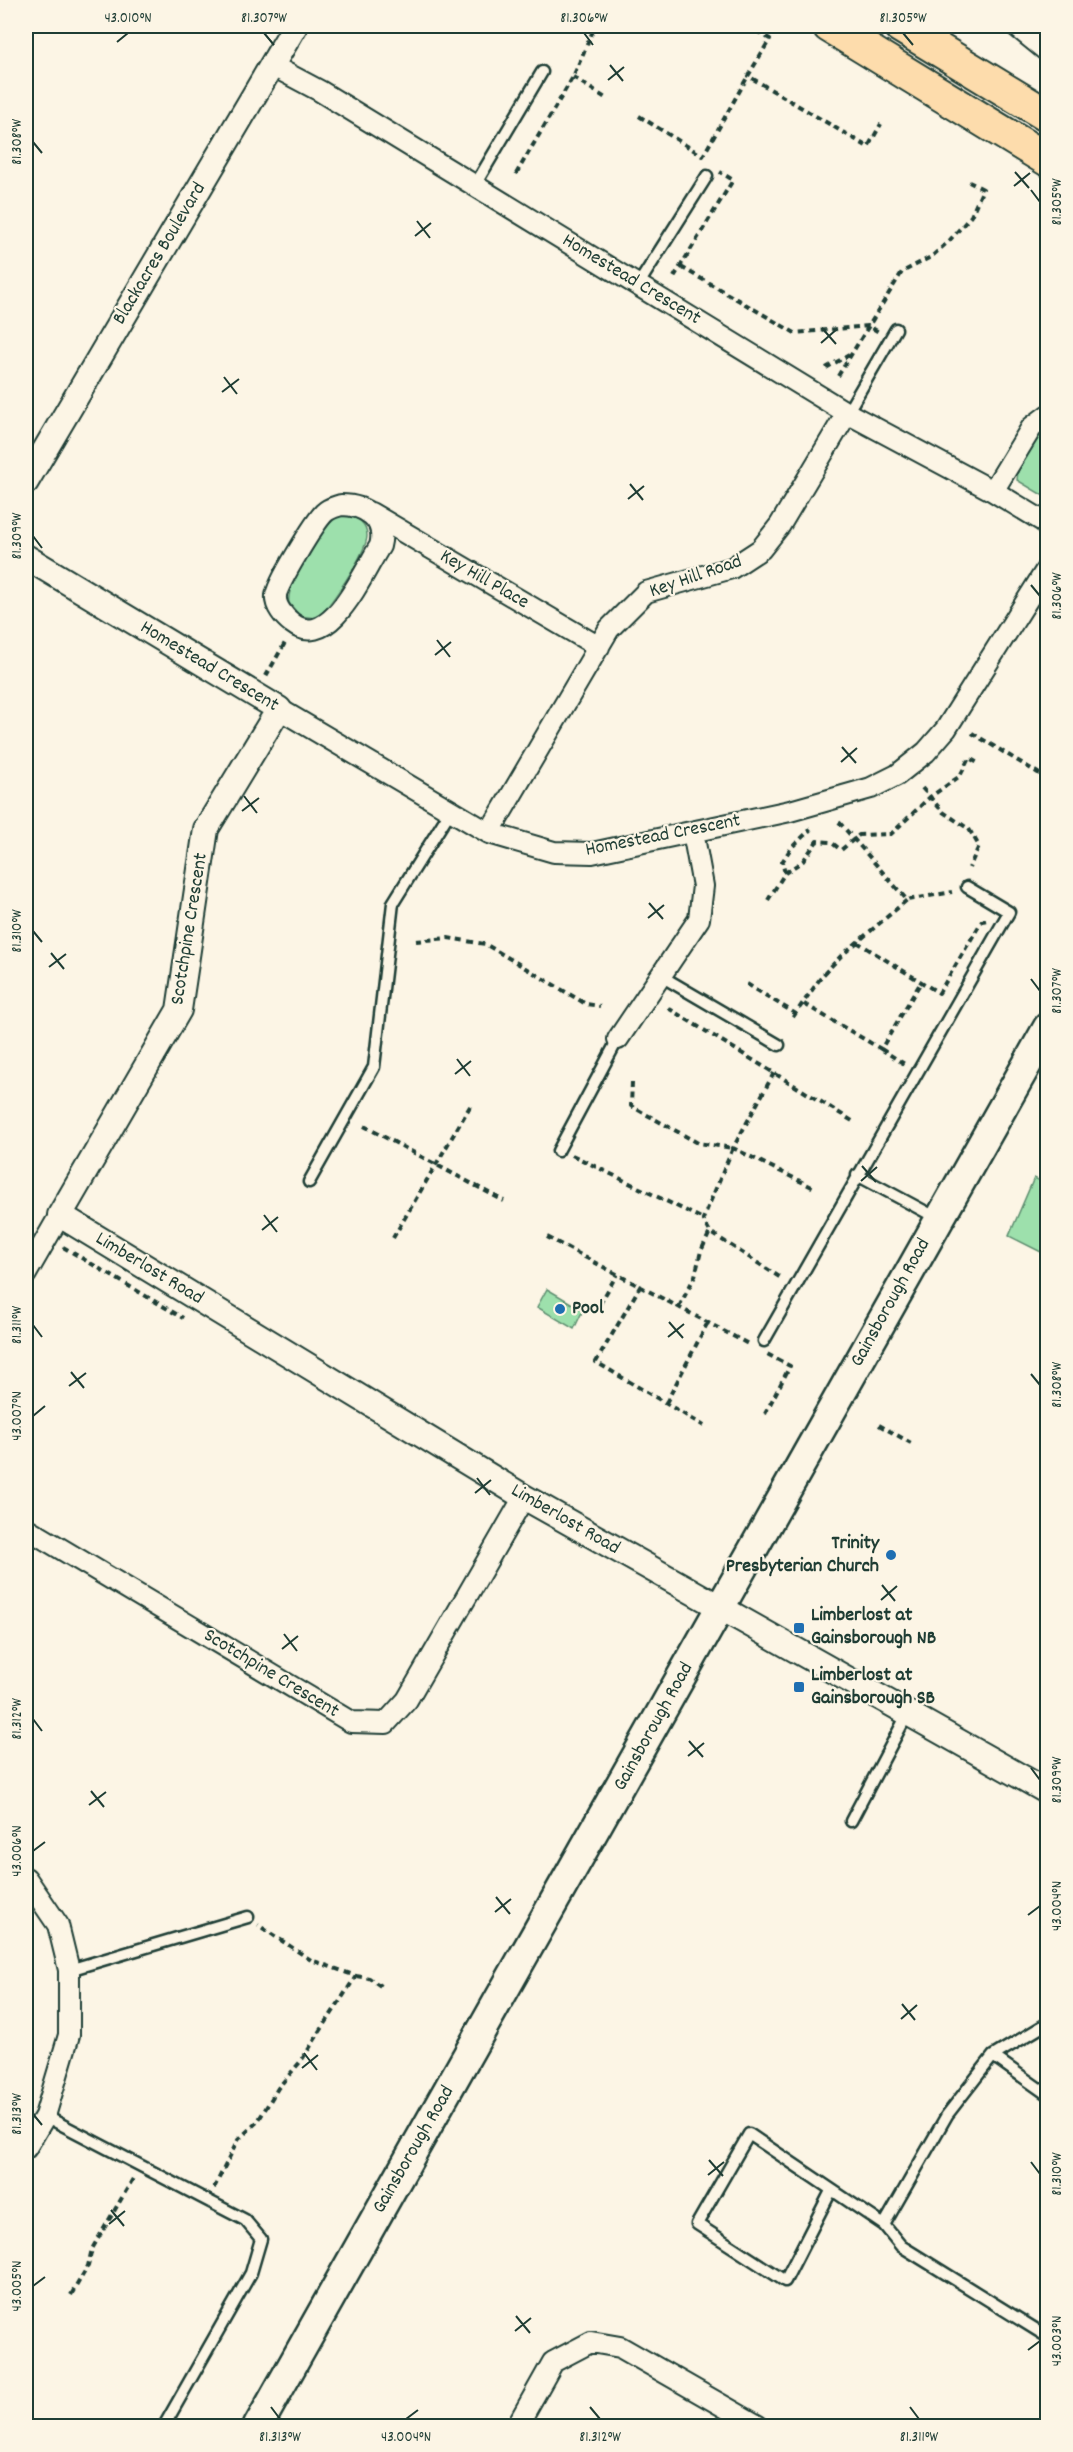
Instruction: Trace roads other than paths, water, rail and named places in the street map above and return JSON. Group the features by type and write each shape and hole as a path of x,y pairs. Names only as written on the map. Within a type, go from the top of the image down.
{"main road":[{"path":"829,26 1046,159"},
{"path":"900,26 1047,116"},
{"name":"Gainsborough Road","path":"258,2427 1047,1027"}],"street":[{"name":"Blackacres Boulevard","path":"26,482 295,26"},
{"path":"1016,26 1047,52"},
{"name":"Homestead Crescent","path":"271,65 320,91 847,413 993,491 1046,524 1047,528"},
{"name":"Key Hill Road","path":"489,833 609,628 646,592 732,568 761,549 780,525 847,413"},
{"path":"993,491 1032,427 1047,415"},
{"name":"Key Hill Place","path":"370,513 381,529 380,546 336,615 321,629 313,630 297,626 278,607 277,590 317,521 324,513 341,505 361,508 370,513 599,647"},
{"name":"Homestead Crescent","path":"26,557 489,833 554,852 592,853 790,811 859,791 897,775 926,752 946,729 1047,567"},
{"name":"Scotchpine Crescent","path":"26,1274 179,1010 206,829 279,709"},
{"path":"618,1039 699,919 703,886 693,832"},
{"name":"Limberlost Road","path":"60,1215 524,1497 1047,1792"},
{"name":"Scotchpine Crescent","path":"26,1528 351,1722 386,1723 407,1700 524,1497"},
{"path":"26,1878 58,1925 69,1970 69,2035 45,2116 26,2148"},
{"path":"517,2427 553,2362 591,2342 620,2347 758,2427"}],"lane":[{"path":"474,185 542,72"},
{"path":"638,285 712,171"},
{"path":"847,413 894,333"},
{"path":"309,1182 374,1067 393,903 451,810"},
{"path":"765,1341 857,1175 1009,912 967,887"},
{"path":"661,976 779,1046"},
{"path":"558,1151 618,1039"},
{"path":"857,1175 939,1219"},
{"path":"851,1821 908,1713"},
{"path":"69,1970 248,1917"},
{"path":"884,2225 947,2115 993,2056 1047,2023"},
{"path":"993,2056 1047,2095"},
{"path":"45,2116 245,2220 261,2238 251,2273 164,2427"},
{"path":"831,2191 785,2282 697,2224 749,2134 884,2225 900,2246 1047,2337"}],"place":[{"name":"Pool","path":"560,1309"},
{"name":"Trinity Presbyterian Church","path":"891,1555"},
{"name":"Limberlost at Gainsborough NB","path":"799,1628"},
{"name":"Limberlost at Gainsborough SB","path":"799,1687"}]}
